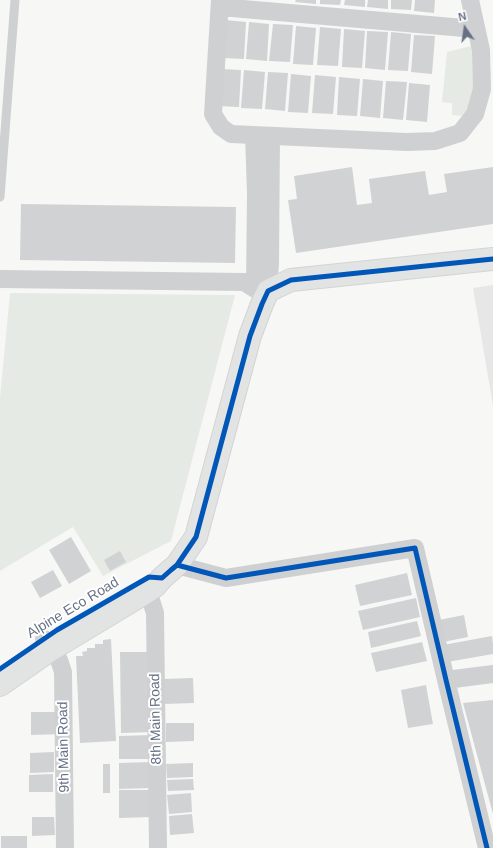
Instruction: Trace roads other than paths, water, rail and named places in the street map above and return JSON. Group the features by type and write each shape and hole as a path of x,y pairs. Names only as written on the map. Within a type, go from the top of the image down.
{"street":[{"path":"470,0 481,50 482,89 475,114 460,134 435,141 421,142 231,134 221,127 213,114 220,3 476,29"},
{"path":"162,578 196,537 250,336 262,304 261,290 270,264 263,193 263,136"},
{"path":"0,280 244,282 261,290 291,280 493,259"},
{"path":"162,578 226,578 415,548 487,848"},
{"name":"Alpine Eco Road","path":"0,685 48,644 57,630 149,577 162,578"},
{"name":"8th Main Road","path":"158,848 155,613 162,578"},
{"name":"Alpine Eco Road","path":"0,669 48,644"},
{"name":"9th Main Road","path":"48,644 59,660 63,672 65,848"},
{"path":"446,680 493,674"}],"lane":[{"path":"0,197 15,0"}]}
